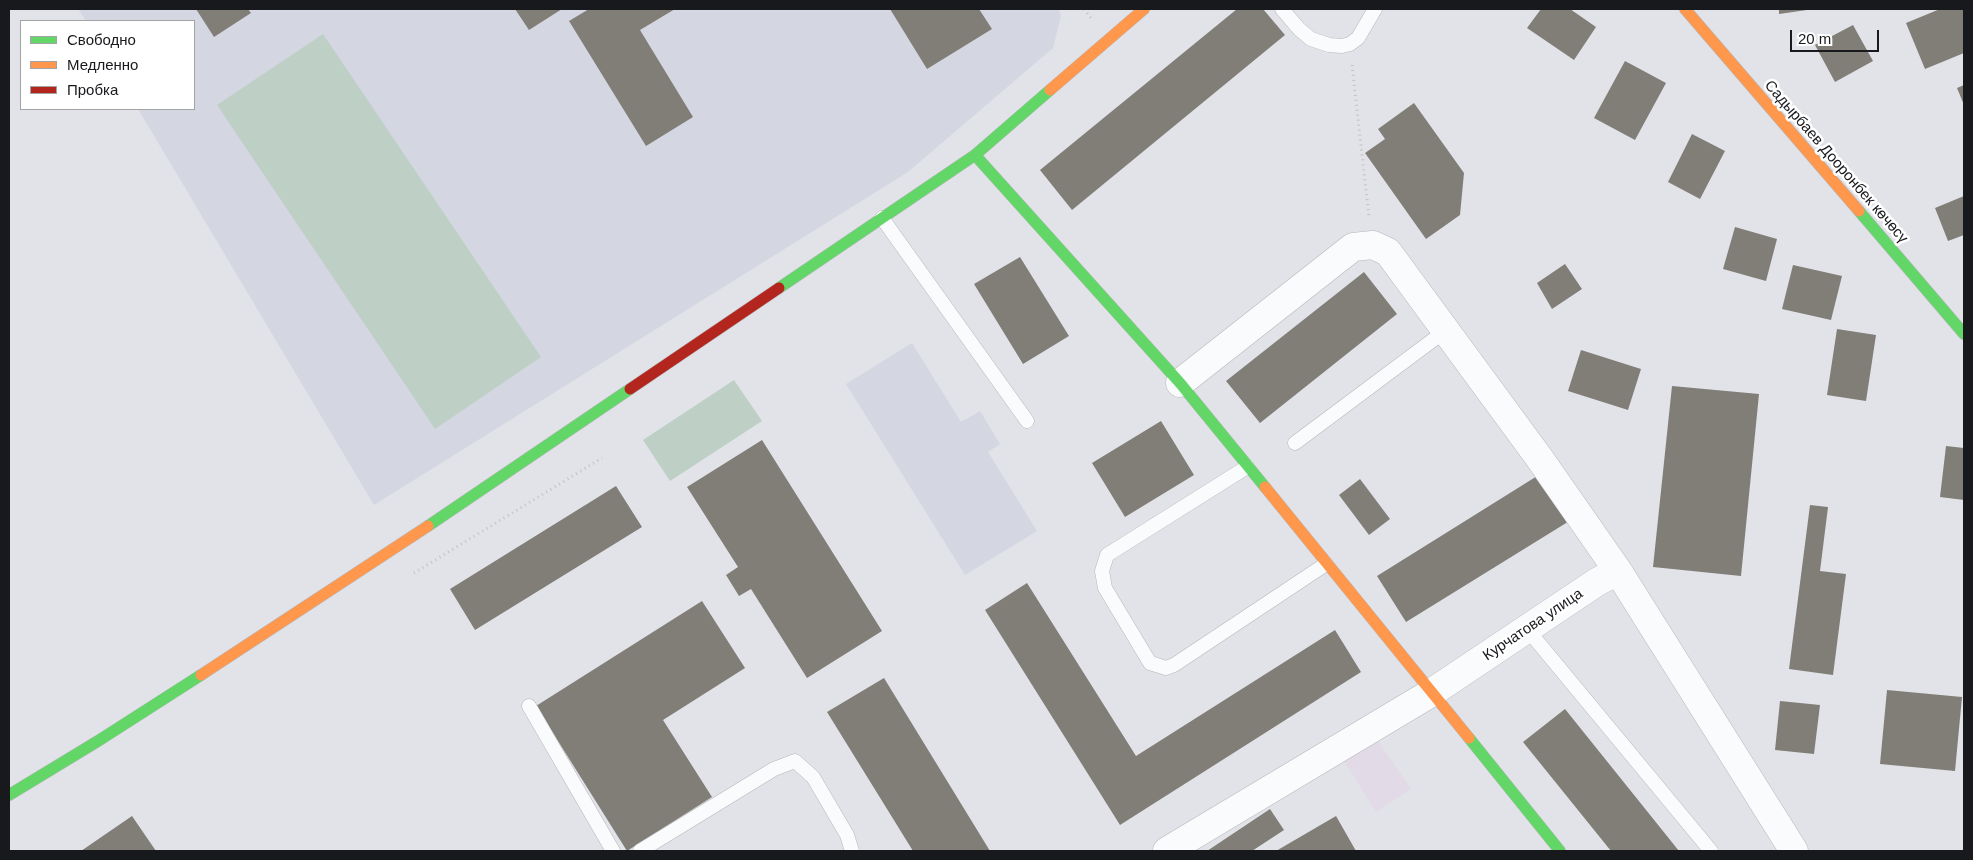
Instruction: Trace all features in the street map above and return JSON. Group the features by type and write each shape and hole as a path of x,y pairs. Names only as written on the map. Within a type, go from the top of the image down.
{"street":[{"path":"9,795 98,741 382,557 975,155 1144,9"},
{"name":"Садырбаев Дооронбек көчөсү","path":"1685,9 1964,334"},
{"path":"975,155 1180,383 1560,851"},
{"path":"1180,383 1353,247 1373,245 1388,252 1540,459 1618,571 1794,851"},
{"name":"Курчатова улица","path":"1167,851 1344,747 1431,693 1596,582 1618,571"}],"lane":[{"path":"1282,9 1298,29 1311,40 1329,46 1350,44 1358,38 1375,9"},
{"path":"882,218 1027,420"},
{"path":"1295,443 1445,331"},
{"path":"1247,467 1106,555 1102,570 1106,588 1150,663 1166,668 1174,665 1326,564"},
{"path":"1528,628 1711,851"},
{"path":"529,706 613,851"},
{"path":"640,851 774,769 795,760 813,777 846,835 852,851"}],"path":[{"path":"1350,44 1373,245"}],"shaded area":[{"path":"78,9 1059,9 1061,16 1053,48 908,172 374,505 139,110 195,110 195,20 85,20"},
{"path":"323,34 541,357 435,429 217,105"},
{"path":"912,343 961,422 980,411 1000,444 988,452 1037,531 965,575 846,384"},
{"path":"734,380 762,421 670,481 643,440"},
{"path":"1378,741 1411,789 1376,812 1344,761"}],"building":[{"path":"196,9 248,9 251,13 214,37"},
{"path":"515,9 562,9 529,30"},
{"path":"589,9 675,9 640,30 693,117 646,146 569,21"},
{"path":"890,9 979,9 992,29 927,69"},
{"path":"1237,9 1263,9 1285,35 1072,210 1040,170"},
{"path":"1541,9 1570,9 1596,27 1574,60 1527,28"},
{"path":"1779,9 1807,9 1807,10 1779,14"},
{"path":"1940,9 1963,9 1964,53 1925,69 1906,23"},
{"path":"1853,25 1873,61 1835,82 1815,45"},
{"path":"1625,61 1666,83 1635,140 1594,118"},
{"path":"1964,85 1964,105 1957,88"},
{"path":"1414,103 1464,173 1460,215 1426,239 1365,153 1385,139 1378,129"},
{"path":"1692,134 1725,151 1700,199 1668,182"},
{"path":"1964,196 1964,235 1948,241 1935,208"},
{"path":"1735,227 1777,239 1766,281 1723,269"},
{"path":"1020,257 1069,336 1023,364 974,284"},
{"path":"1565,264 1582,289 1552,309 1537,283"},
{"path":"1793,265 1842,276 1831,320 1782,309"},
{"path":"1364,272 1397,314 1260,423 1226,381"},
{"path":"1837,329 1876,335 1866,401 1827,395"},
{"path":"1581,350 1641,369 1628,410 1568,391"},
{"path":"1672,386 1759,394 1741,576 1653,567"},
{"path":"1161,421 1194,475 1125,517 1092,463"},
{"path":"762,440 882,631 807,678 751,589 739,596 726,575 738,567 687,487"},
{"path":"1946,446 1964,448 1964,500 1940,497"},
{"path":"1542,473 1571,520 1406,622 1377,576"},
{"path":"1360,479 1390,519 1369,535 1339,495"},
{"path":"616,486 642,527 475,630 450,589"},
{"path":"1810,505 1828,507 1820,571 1846,574 1833,675 1789,669"},
{"path":"1027,583 1136,756 1335,630 1361,672 1120,825 985,610"},
{"path":"702,601 745,668 663,720 712,797 627,851 536,706"},
{"path":"884,678 990,851 913,851 827,712"},
{"path":"1887,690 1962,697 1955,771 1880,764"},
{"path":"1780,701 1820,705 1814,754 1775,750"},
{"path":"1565,709 1679,851 1611,851 1523,742"},
{"path":"1270,809 1284,830 1252,851 1207,851"},
{"path":"132,816 156,851 81,851"},
{"path":"1336,816 1356,851 1276,851"}],"traffic: fast":[{"path":"779,288 975,155 1050,90"},
{"path":"975,155 1180,383 1265,487"},
{"path":"1859,211 1964,334"},
{"path":"428,526 630,389"},
{"path":"9,795 201,675"},
{"path":"1469,738 1560,851"}],"traffic: slow":[{"path":"1050,90 1144,9"},
{"path":"1685,9 1859,211"},
{"path":"1265,487 1469,738"},
{"path":"201,675 428,526"}],"traffic: jam":[{"path":"630,389 779,288"}]}
